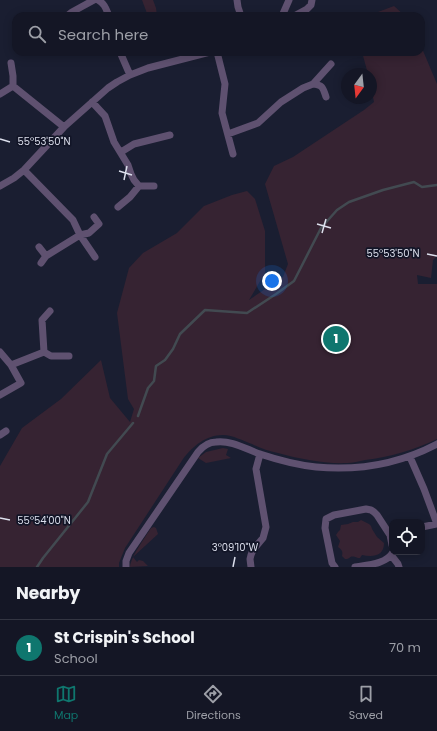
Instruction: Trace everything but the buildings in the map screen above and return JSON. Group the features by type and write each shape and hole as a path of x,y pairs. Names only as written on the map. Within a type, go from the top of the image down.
{"street":[{"path":"72,12 94,0"},
{"path":"98,0 106,7 107,12"},
{"path":"237,0 240,12"},
{"path":"284,12 289,0"},
{"path":"302,12 308,9 315,2"},
{"path":"122,56 130,75"},
{"path":"0,186 24,170 64,127 117,82 148,68 194,56"},
{"path":"218,56 225,84 222,113 233,154"},
{"path":"10,63 13,76 13,86"},
{"path":"228,134 258,123 281,102 303,88 313,84 331,64"},
{"path":"313,84 318,84 322,87 326,97"},
{"path":"0,94 13,86"},
{"path":"13,86 64,127"},
{"path":"92,102 105,116 114,142 128,165 134,180 139,186"},
{"path":"121,152 134,144 170,135"},
{"path":"24,170 73,220 80,235 95,257"},
{"path":"139,186 154,186"},
{"path":"118,207 130,197 139,186"},
{"path":"41,262 46,256 80,235 89,233 99,224 94,217"},
{"path":"39,247 46,256"},
{"path":"44,352 42,320 50,311"},
{"path":"0,352 11,365 21,382 0,395"},
{"path":"11,365 44,352 52,356 69,356"},
{"path":"126,567 126,561 129,553 192,459 204,446 210,443 223,442 240,446 286,462 317,467 337,468 360,468 383,464 410,457 437,444"},
{"path":"251,567 251,555 253,550 263,538 266,527 256,469 260,454"},
{"path":"410,457 437,524 425,526"},
{"path":"335,567 332,563 325,528 326,520 329,517 366,509 371,510 377,515 389,532"},
{"path":"355,567 376,563 387,559 391,555"},
{"path":"393,555 399,567"}],"shaded area":[{"path":"142,0 153,0 156,12 146,12"},
{"path":"394,6 401,12 378,12"},
{"path":"363,56 425,56 437,84 437,256 433,260 431,278 417,275 418,284 437,284 437,439 411,450 393,455 352,463 330,463 312,461 286,455 265,449 238,438 217,435 200,442 183,459 125,548 119,563 119,567 0,567 0,466 22,428 61,399 101,360 110,398 130,422 134,409 128,399 117,313 129,268 143,253 177,233 204,206 247,191 255,199 265,231 265,273 249,300 283,277 288,264 265,184 274,166 293,157 372,104 377,104 377,68 366,68"},
{"path":"223,448 228,449 226,455 231,458 206,463 198,458 206,452"},
{"path":"361,520 371,526 377,537 384,543 382,551 373,556 362,555 360,558 351,557 345,559 342,556 342,551 338,547 340,541 336,535 340,530 341,525 358,522"},
{"path":"151,528 156,528 158,534 133,557"},
{"path":"133,557 137,562 139,560 143,561 148,566 130,567"}],"waterway":[{"path":"138,416 148,388 154,381 156,366 165,360 173,349 180,334 205,310 247,313 294,281 321,228 337,210 349,202 383,190 414,182 422,187 437,185"},
{"path":"37,567 88,502 107,454 133,423"}],"place":[{"name":"St Crispin's School","path":"336,339"}]}
